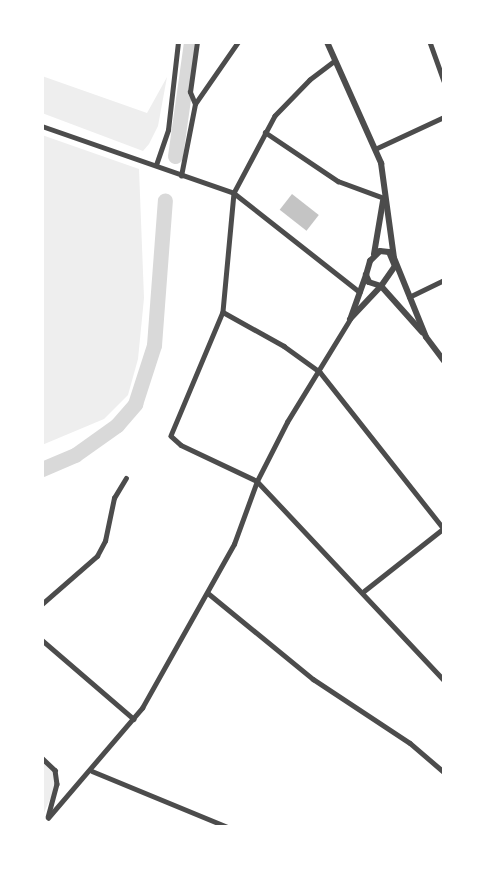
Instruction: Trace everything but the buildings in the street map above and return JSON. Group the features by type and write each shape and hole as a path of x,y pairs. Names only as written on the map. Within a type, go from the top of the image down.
{"street":[{"path":"156,165 168,130 178,42"},
{"path":"195,104 190,92 197,42"},
{"path":"181,176 195,104 238,42"},
{"path":"327,42 375,148 394,258 394,271 350,319"},
{"path":"430,42 444,81"},
{"path":"335,61 310,80 265,132 234,194 223,312 171,436 181,445 257,481 364,591 444,680"},
{"path":"375,148 444,117"},
{"path":"42,126 234,194 360,292"},
{"path":"265,132 338,182 384,198"},
{"path":"42,758 55,770 57,784 48,818 92,771 134,719 208,593 234,544 257,481 287,422 320,372 350,319 374,254 384,198"},
{"path":"374,254 389,252 394,258 426,337"},
{"path":"366,275 369,282 381,286 444,361"},
{"path":"409,297 444,280"},
{"path":"223,312 284,346 320,372 444,529 364,591"},
{"path":"42,604 97,556 107,532 114,498 126,478"},
{"path":"208,593 313,679 410,743 444,772"},
{"path":"42,640 134,719"},
{"path":"92,771 228,827"}],"shaded area":[{"path":"42,76 147,113 167,77 158,126 149,144 143,151 42,113"},
{"path":"42,135 139,169 144,298 138,359 128,395 104,419 42,445"},
{"path":"42,758 55,770 57,784 42,817"}],"waterway":[{"path":"175,156 191,42"},
{"path":"42,469 75,455 117,425 135,404 154,345 165,200"}]}
